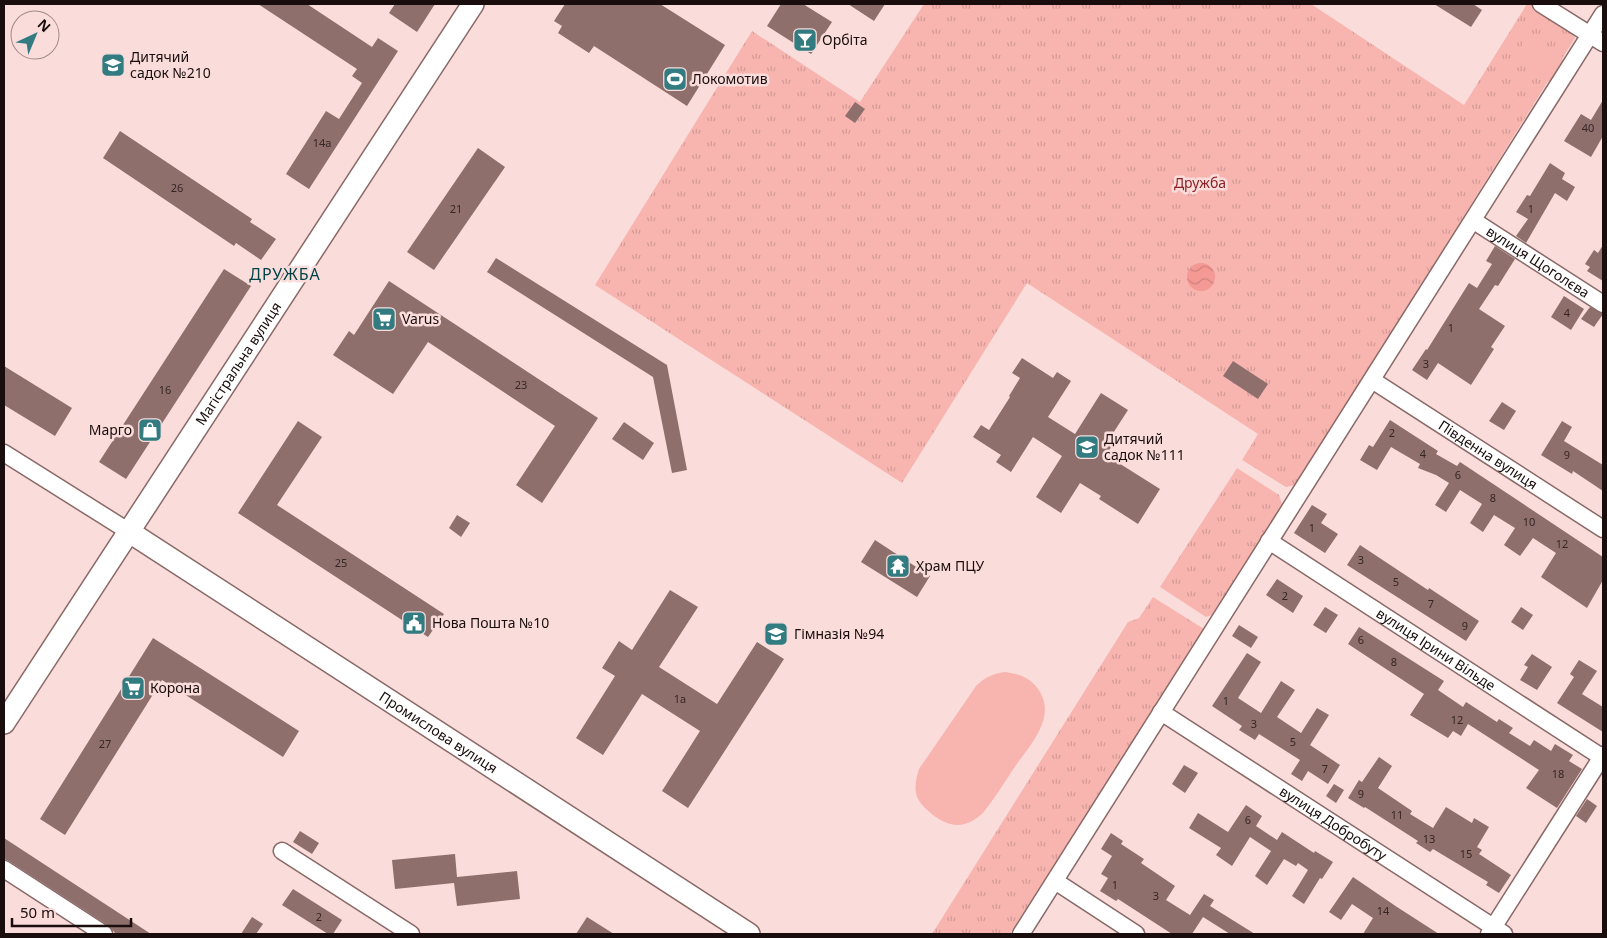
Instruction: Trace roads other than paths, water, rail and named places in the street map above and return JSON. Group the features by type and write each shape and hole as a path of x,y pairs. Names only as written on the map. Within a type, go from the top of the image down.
{"street":[{"name":"Магістральна вулиця","path":"4,723 473,4"},
{"path":"1541,4 1597,39"},
{"path":"1021,934 1474,221 1597,39 1603,14"},
{"name":"вулиця Щоголєва","path":"1474,221 1603,304"},
{"name":"Південна вулиця","path":"1372,380 1603,529"},
{"path":"4,453 128,531"},
{"name":"Промислова вулиця","path":"128,531 749,934"},
{"name":"вулиця Ірини Вільде","path":"1269,542 1603,757"},
{"name":"вулиця Добробуту","path":"1161,712 1496,932"},
{"path":"1496,932 1603,757"},
{"path":"282,851 411,934"},
{"path":"4,869 104,934"},
{"path":"1055,881 1136,934"}],"water":[{"path":"1201,263 1211,267 1215,277 1211,287 1201,291 1191,287 1187,277 1191,267"}],"place":[{"name":"Орбіта","path":"805,40"},
{"name":"Дитячий садок №210","path":"113,65"},
{"name":"Локомотив","path":"675,79"},
{"name":"Varus","path":"384,319"},
{"name":"Марго","path":"150,430"},
{"name":"Дитячий садок №111","path":"1087,447"},
{"name":"Храм ПЦУ","path":"898,566"},
{"name":"Нова Пошта №10","path":"414,623"},
{"name":"Гімназія №94","path":"776,634"},
{"name":"Корона","path":"133,688"}],"district":[{"name":"ДРУЖБА","path":"285,274"}],"park label":[{"name":"Дружба","path":"1200,183"}]}
